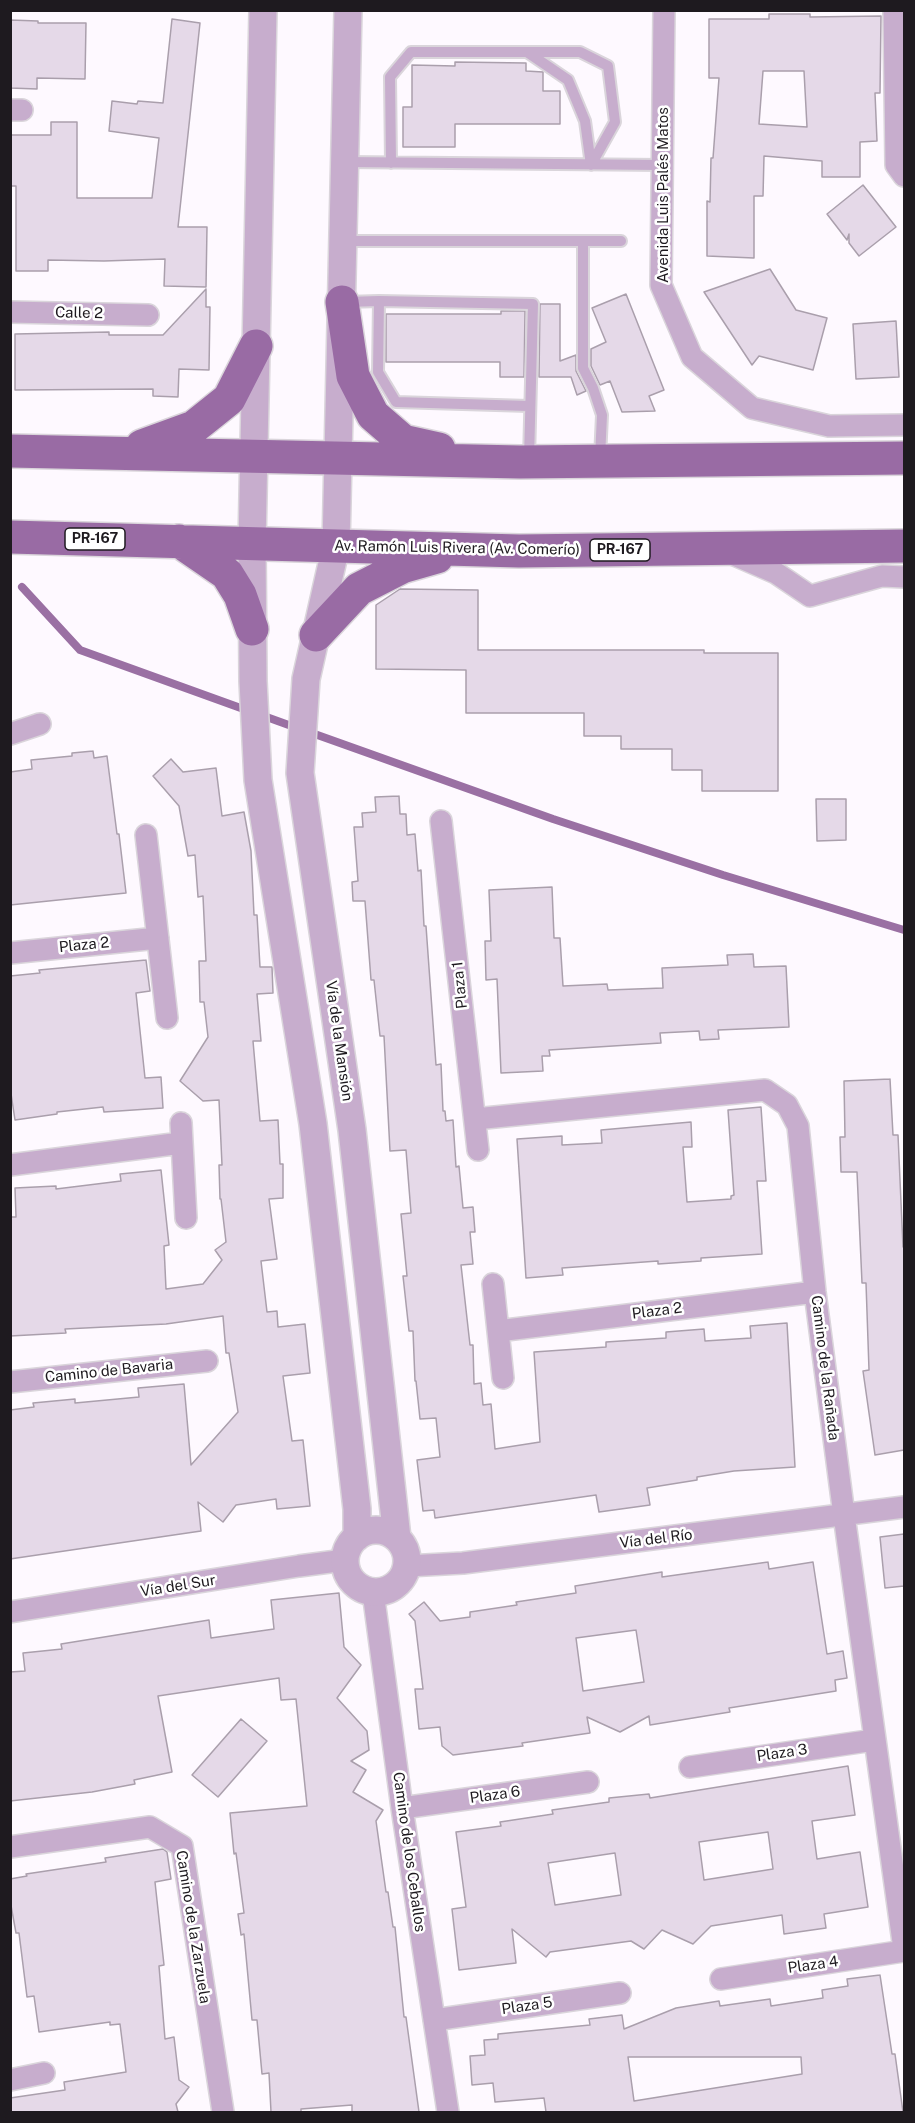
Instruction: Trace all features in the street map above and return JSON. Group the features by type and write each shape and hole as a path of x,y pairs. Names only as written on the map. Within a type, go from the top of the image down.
{"main road":[{"path":"342,302 353,376 373,415 403,441 490,461"},
{"path":"123,453 194,427 229,399 256,346"},
{"path":"10,451 528,462 904,458"},
{"name":"Av. Ramón Luis Rivera (Av. Comerío)","path":"10,537 519,551 904,546"},
{"path":"179,541 227,574 240,595 252,629"},
{"path":"316,635 359,589 402,567 465,549"}],"street":[{"path":"263,10 252,544 253,695 258,780 313,1124 357,1509 347,1571 353,1582 362,1589 373,1592 388,1590 400,1581 407,1566 405,1551 397,1538 385,1531 370,1531 351,1549"},
{"name":"Vía de la Mansión","path":"348,10 336,546 306,679 300,773 352,1130 397,1538"},
{"name":"Avenida Luis Palés Matos","path":"664,10 661,285 692,357 752,408 829,426 904,425"},
{"path":"894,10 896,165 904,176"},
{"name":"Calle 2","path":"10,312 148,315"},
{"path":"718,548 776,573 810,596 882,576 904,577"},
{"path":"10,734 40,724"},
{"name":"Plaza 1","path":"441,821 478,1150"},
{"path":"146,835 167,1018"},
{"name":"Plaza 2","path":"10,953 158,938"},
{"name":"Camino de la Rañada","path":"475,1119 765,1090 787,1105 798,1126 815,1292 904,1950"},
{"path":"10,1165 181,1133 186,1218"},
{"path":"493,1284 503,1378"},
{"name":"Plaza 2","path":"498,1330 815,1292"},
{"name":"Camino de Bavaria","path":"10,1382 207,1361"},
{"name":"Vía del Río","path":"407,1566 463,1563 904,1507"},
{"name":"Vía del Sur","path":"10,1612 299,1566 351,1549"},
{"name":"Camino de los Ceballos","path":"373,1592 402,1808 448,2112"},
{"name":"Plaza 3","path":"690,1767 874,1740"},
{"name":"Plaza 6","path":"402,1808 588,1782"},
{"name":"Camino de la Zarzuela","path":"10,1847 150,1827 182,1846 223,2112"},
{"name":"Plaza 4","path":"721,1978 904,1950"},
{"name":"Plaza 5","path":"434,2020 620,1993"},
{"path":"10,2080 44,2073"}],"lane":[{"path":"391,164 390,77 411,51 580,51 608,66 615,122 591,165"},
{"path":"527,51 568,80 585,121 591,165"},
{"path":"344,162 662,165"},
{"path":"342,241 621,241"},
{"path":"583,242 583,368 602,415 600,461"},
{"path":"379,301 378,372 396,402 529,406"},
{"path":"342,302 533,304 528,462"}],"building":[{"path":"769,14 810,14 810,17 881,16 880,93 875,93 877,141 860,142 860,177 822,177 822,161 764,156 763,196 754,196 754,258 707,256 707,201 710,202 711,158 713,158 719,78 709,78 709,19 769,19","holes":["763,71 804,71 807,127 759,124"]},
{"path":"172,19 200,23 178,227 207,227 206,287 164,286 165,259 48,260 48,271 16,271 16,186 10,186 10,135 51,135 51,122 77,122 77,198 152,198 159,138 109,131 112,101 137,104 138,101 163,103"},
{"path":"10,20 38,21 38,23 86,23 85,79 37,78 37,89 10,88"},
{"path":"455,62 526,63 526,71 543,72 543,91 560,91 560,124 455,124 455,147 403,147 403,107 412,107 412,65 455,66"},
{"path":"863,185 896,227 859,256 849,243 849,234 847,240 827,214"},
{"path":"770,269 796,310 827,318 813,370 759,356 752,365 704,292"},
{"path":"206,289 206,307 210,307 209,370 179,369 178,397 153,396 153,389 15,390 15,334 109,332 109,335 163,335"},
{"path":"626,294 664,390 649,396 655,411 622,412 610,381 600,385 591,366 591,349 606,342 592,308"},
{"path":"540,304 560,304 560,361 576,355 576,371 586,391 577,395 571,377 539,377"},
{"path":"501,311 525,311 524,377 500,377 500,362 386,362 386,314 501,314"},
{"path":"896,321 899,377 856,379 853,324"},
{"path":"400,589 478,590 478,650 704,650 704,653 778,653 778,791 702,791 702,770 672,770 672,749 621,749 621,736 584,736 584,713 466,713 466,670 376,669 376,605"},
{"path":"93,751 94,758 107,756 126,893 10,905 10,772 32,769 31,760 72,756 72,753"},
{"path":"171,759 183,772 216,768 222,816 244,812 251,851 254,915 257,915 260,967 272,967 273,993 257,994 261,1041 253,1041 260,1121 278,1120 280,1164 283,1164 283,1198 269,1199 277,1259 261,1261 267,1312 277,1311 278,1327 305,1324 310,1373 283,1376 292,1441 303,1440 310,1506 277,1509 276,1499 236,1505 223,1522 198,1502 201,1531 10,1559 10,1410 34,1407 33,1403 75,1399 75,1403 139,1397 138,1388 184,1384 191,1465 238,1412 229,1353 226,1353 223,1316 166,1324 65,1329 66,1333 10,1336 10,1217 16,1217 15,1188 56,1186 56,1189 121,1181 120,1174 161,1170 169,1245 164,1246 166,1289 203,1284 222,1260 215,1250 226,1242 220,1199 219,1165 222,1165 219,1100 203,1101 180,1081 208,1037 204,1002 200,1002 199,961 206,961 203,896 198,897 195,855 188,856 179,806 153,776"},
{"path":"399,796 400,814 406,814 407,835 415,834 418,871 421,870 436,1065 441,1064 443,1111 445,1111 446,1121 453,1120 456,1167 459,1166 463,1208 473,1207 475,1232 470,1232 473,1264 461,1265 470,1345 473,1345 474,1384 481,1383 483,1405 491,1404 495,1449 540,1442 534,1352 606,1347 606,1342 666,1338 666,1332 704,1329 705,1341 751,1338 750,1326 787,1323 795,1467 734,1471 647,1488 650,1505 599,1512 596,1495 435,1518 434,1510 423,1511 417,1460 440,1457 436,1418 420,1419 415,1381 413,1331 409,1331 403,1276 407,1276 401,1214 411,1213 406,1150 390,1151 384,1036 380,1036 374,980 371,980 365,901 353,901 352,882 358,881 354,827 363,827 362,813 376,812 375,797"},
{"path":"816,799 846,799 846,840 817,841"},
{"path":"552,887 554,938 560,938 563,986 607,984 608,990 663,988 662,968 728,965 727,955 753,954 754,967 786,966 789,1027 718,1030 719,1039 700,1040 699,1031 660,1033 661,1043 549,1050 550,1056 542,1056 543,1071 501,1073 497,979 486,980 485,941 491,941 489,890"},
{"path":"146,960 150,991 136,993 145,1078 161,1077 163,1108 104,1112 103,1107 15,1120 10,1087 10,976 40,973 39,970"},
{"path":"890,1079 893,1135 898,1135 904,1247 904,1450 875,1455 863,1371 869,1370 866,1283 862,1283 857,1172 841,1172 840,1137 845,1137 844,1081"},
{"path":"761,1107 766,1181 757,1181 762,1254 701,1258 701,1261 658,1264 658,1261 562,1268 563,1275 526,1278 517,1139 562,1136 562,1145 602,1143 601,1130 691,1122 692,1147 683,1147 687,1202 731,1199 734,1195 728,1110"},
{"path":"904,1534 904,1586 885,1588 880,1537"},
{"path":"768,1562 769,1569 813,1562 827,1654 843,1651 847,1678 835,1680 836,1691 729,1708 730,1712 650,1725 649,1716 620,1732 587,1717 590,1733 522,1743 523,1746 453,1755 442,1746 440,1727 419,1729 415,1689 423,1689 415,1621 409,1614 424,1602 440,1621 470,1617 470,1612 517,1605 516,1602 576,1593 575,1586 662,1572 662,1577","holes":["636,1630 644,1682 583,1691 576,1638"]},
{"path":"339,1593 344,1647 361,1665 337,1698 367,1731 369,1750 351,1761 366,1770 353,1792 383,1810 376,1821 386,1892 388,1892 393,1927 395,1927 404,2017 406,2017 419,2112 352,2112 352,2105 301,2109 301,2112 271,2112 269,2073 262,2074 257,2020 252,2020 244,1934 241,1935 238,1914 244,1913 230,1813 307,1806 296,1699 281,1700 279,1678 158,1696 172,1772 134,1780 135,1784 92,1792 10,1801 10,1672 25,1671 23,1653 62,1649 61,1644 209,1620 211,1638 274,1629 271,1600"},
{"path":"241,1719 267,1741 218,1797 192,1775"},
{"path":"848,1766 855,1815 812,1821 817,1859 860,1852 868,1907 824,1914 826,1928 784,1934 782,1915 711,1926 693,1944 662,1930 644,1949 631,1941 550,1952 546,1957 512,1929 516,1963 459,1970 452,1909 466,1907 456,1832 501,1826 500,1822 553,1814 552,1810 609,1802 609,1798 649,1794 650,1798","holes":["768,1832 773,1869 704,1880 699,1842","615,1853 621,1895 555,1905 548,1863"]},
{"path":"163,1849 167,1852 171,1879 155,1882 164,1965 159,1966 165,2039 174,2037 179,2080 189,2087 176,2104 178,2112 10,2112 10,2098 65,2090 64,2082 126,2072 120,2024 110,2025 110,2022 39,2032 34,1996 27,1997 19,1933 16,1933 10,1900 10,1879 27,1876 26,1874 106,1862 105,1858"},
{"path":"880,1975 903,2112 546,2112 544,2098 495,2102 493,2083 472,2085 470,2056 485,2055 484,2040 498,2039 498,2034 590,2025 589,2019 622,2015 624,2029 676,2008 719,2001 720,2006 770,1999 771,2006 823,1998 822,1990 848,1986 847,1979","holes":["628,2057 801,2057 802,2074 634,2101"]}],"waterway":[{"path":"22,587 80,650 249,711"},
{"path":"261,715 297,728"},
{"path":"309,732 553,819 723,875 904,930"}]}
